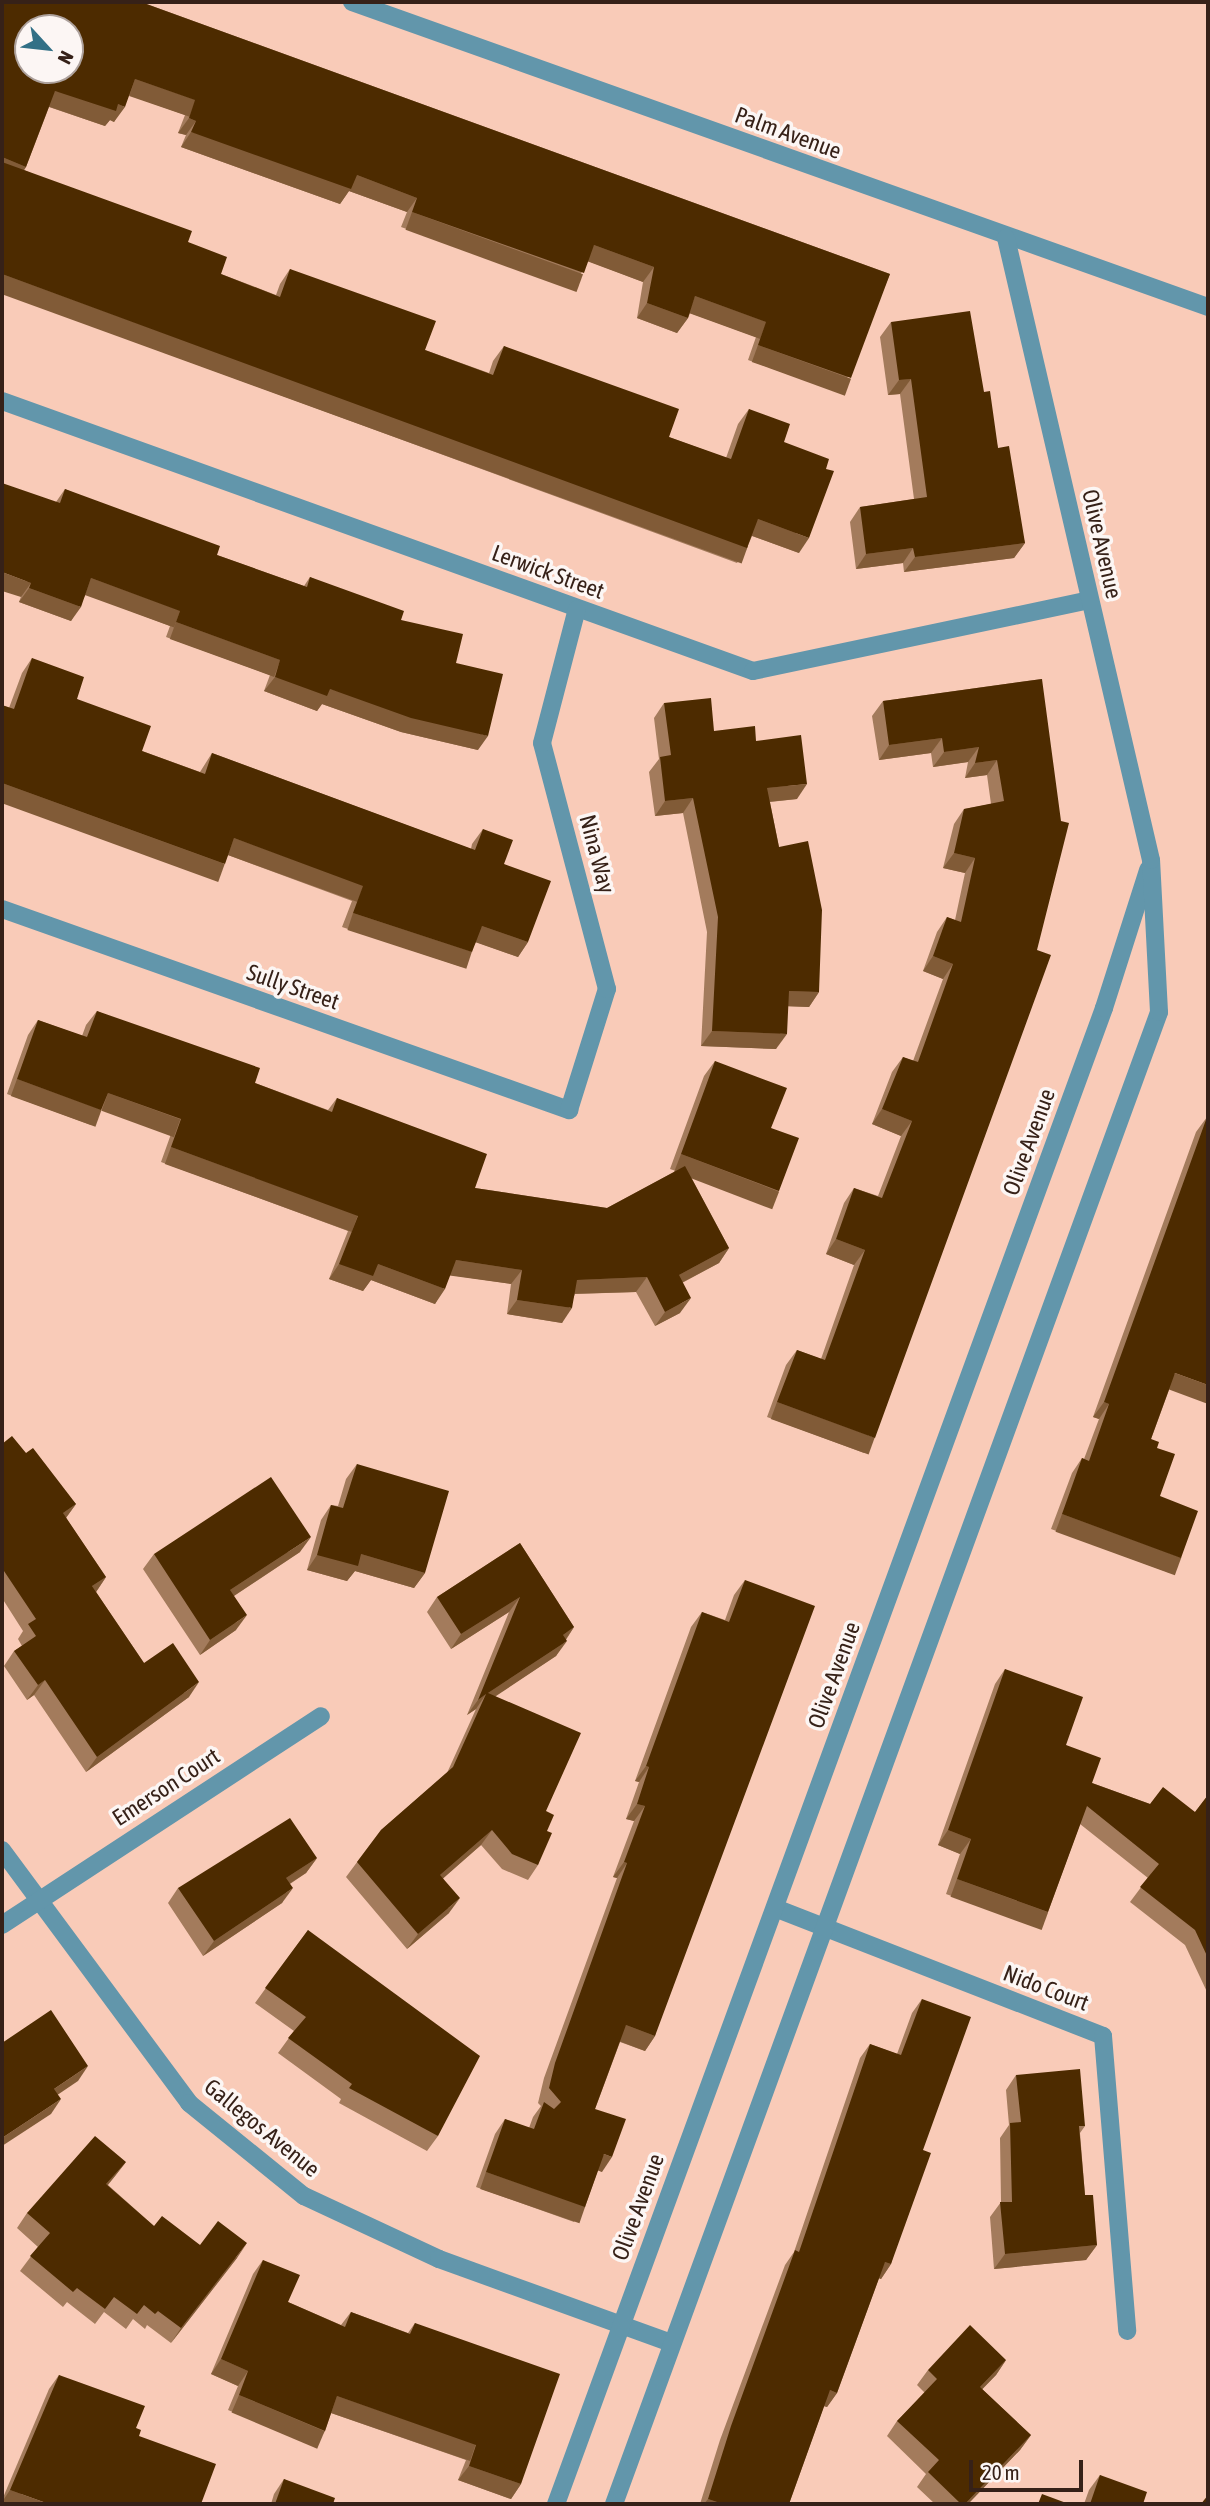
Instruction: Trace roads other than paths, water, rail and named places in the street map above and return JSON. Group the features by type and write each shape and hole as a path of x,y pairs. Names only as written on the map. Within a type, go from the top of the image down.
{"street":[{"name":"Palm Avenue","path":"352,2 1006,238 1202,305"},
{"name":"Olive Avenue","path":"614,2504 671,2343 827,1928 1159,1012 1151,860 1006,238"},
{"name":"Lerwick Street","path":"2,401 752,671 1090,600"},
{"name":"Nina Way","path":"569,1110 607,989 542,743 577,609"},
{"name":"Olive Avenue","path":"556,2504 1104,1008 1151,860"},
{"name":"Sully Street","path":"2,909 569,1110"},
{"name":"Emerson Court","path":"2,1925 321,1716"},
{"name":"Gallegos Avenue","path":"2,1850 189,2103 304,2196 439,2259 620,2327 671,2343"},
{"name":"Nido Court","path":"775,1908 1103,2036 1127,2331"}]}
